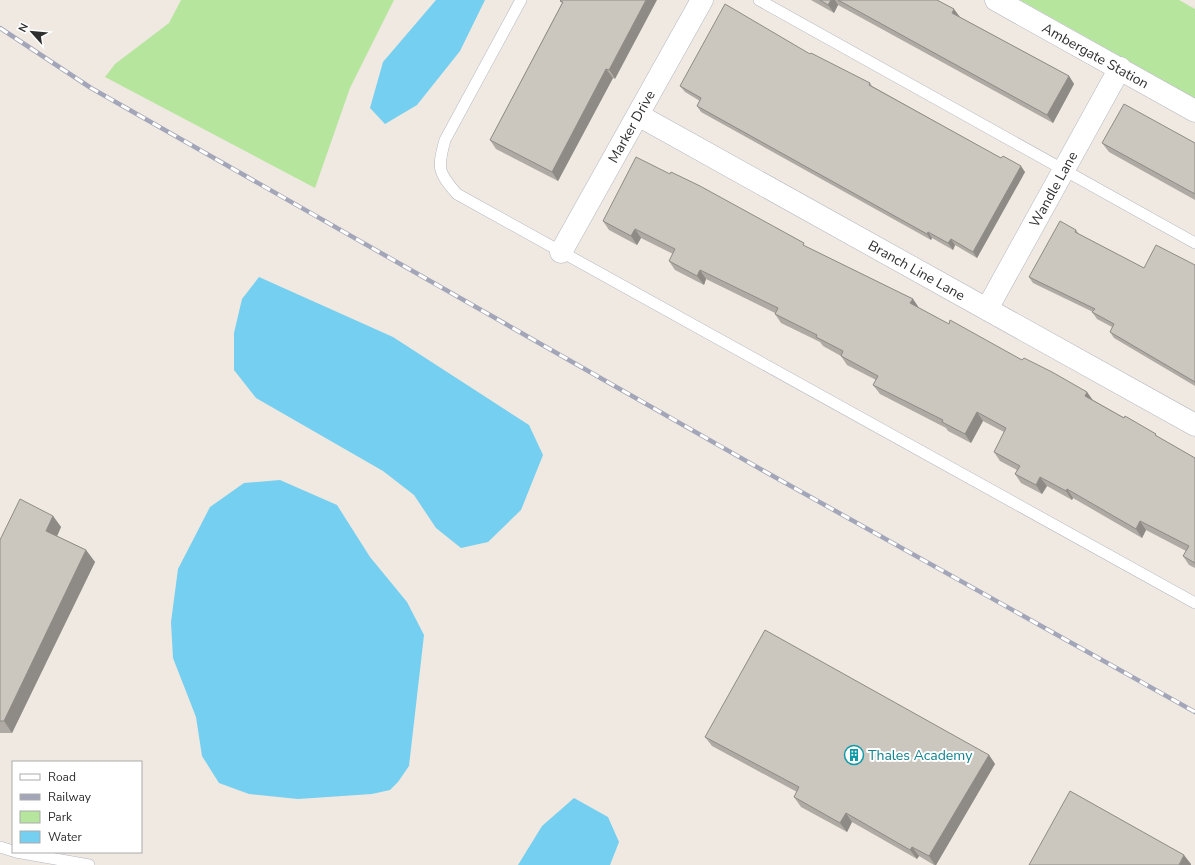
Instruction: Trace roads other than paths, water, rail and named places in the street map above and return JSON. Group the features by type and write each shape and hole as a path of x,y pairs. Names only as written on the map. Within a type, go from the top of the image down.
{"street":[{"name":"Marker Drive","path":"561,252 702,0"},
{"name":"Ambergate Station","path":"996,0 1195,111"},
{"name":"Wandle Lane","path":"987,309 1120,68"},
{"name":"Branch Line Lane","path":"638,115 1195,425"}],"lane":[{"path":"521,0 445,140 440,159 441,175 456,194 1195,603"},
{"path":"759,0 1195,243"},
{"path":"0,847 12,851"},
{"path":"22,853 89,865"}],"water":[{"path":"436,0 485,0 460,51 417,105 385,124 370,108 383,62"},
{"path":"259,277 393,337 529,425 543,455 521,510 488,542 461,548 436,528 414,495 383,471 256,398 234,370 234,333 242,299"},
{"path":"280,480 337,505 370,557 407,602 424,635 409,766 398,782 390,790 372,794 298,799 249,794 219,783 202,756 196,717 173,658 171,622 178,569 210,507 244,483"},
{"path":"574,798 608,817 619,842 610,865 518,865 542,826"}],"railway":[{"path":"0,28 91,88 764,471 1195,712"}],"place":[{"name":"Thales Academy","path":"854,755"}]}
